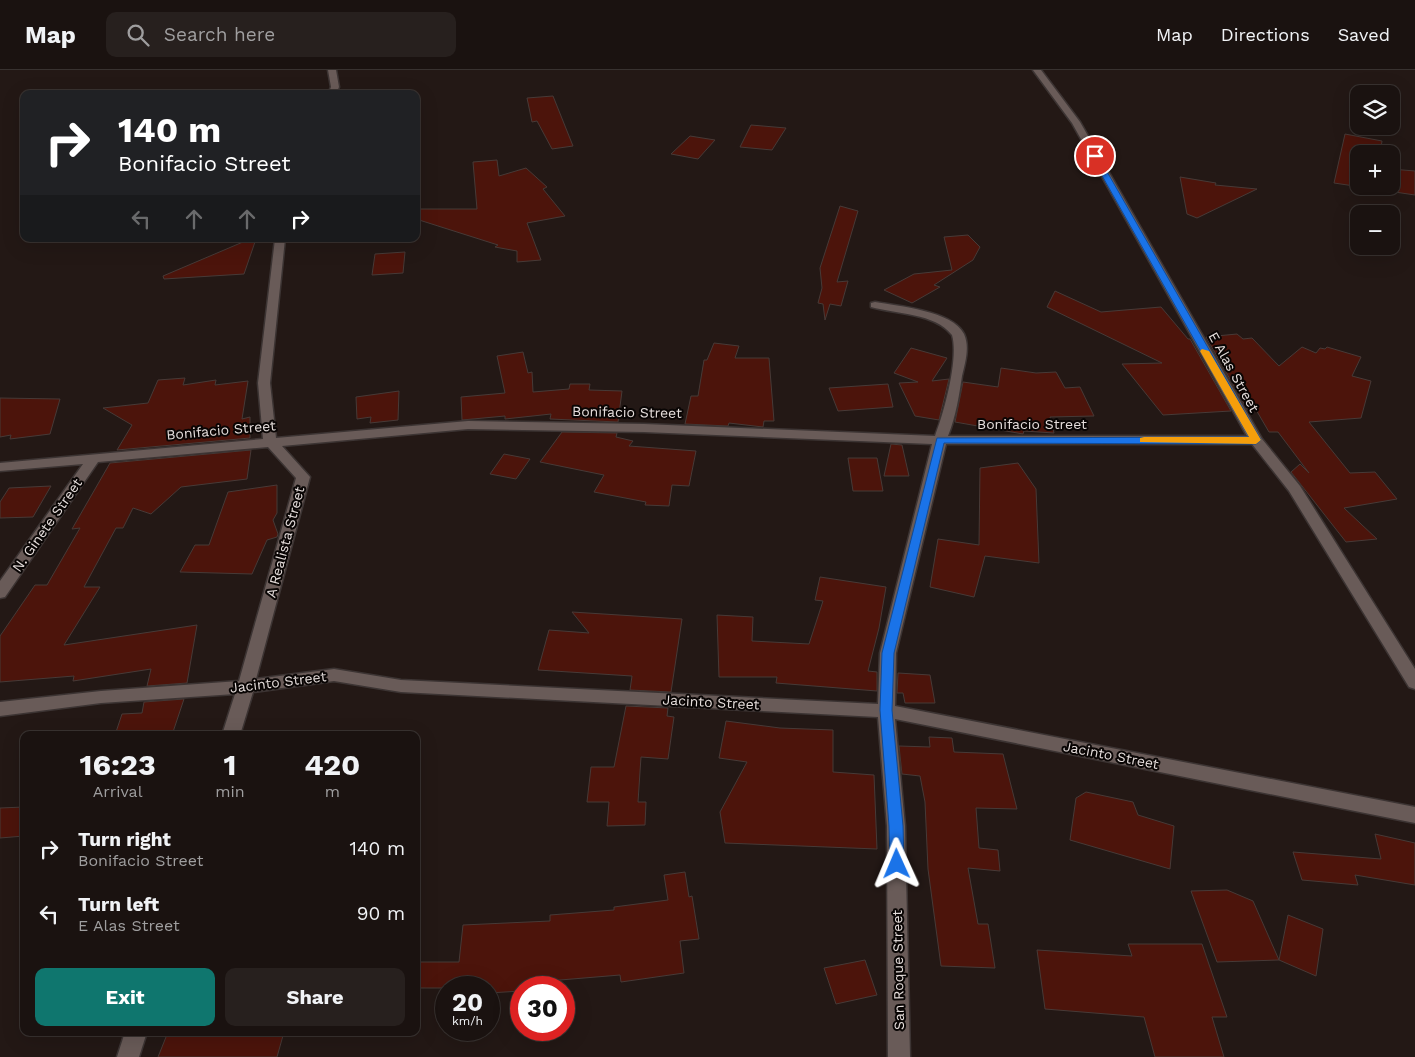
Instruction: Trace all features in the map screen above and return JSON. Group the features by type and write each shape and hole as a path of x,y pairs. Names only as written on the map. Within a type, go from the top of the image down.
{"street":[{"path":"332,70 335,87 334,90"},
{"name":"E Alas Street","path":"1037,70 1076,122 1256,440 1296,489 1415,683"},
{"path":"270,442 264,383 280,242"},
{"name":"San Roque Street","path":"876,305 932,318 946,324 957,333 961,350 949,419 940,440 888,653 886,710 896,826 899,1057"},
{"name":"Bonifacio Street","path":"0,467 468,425 644,428 940,440 1256,440"},
{"name":"A Realista Street","path":"232,731 303,477 270,442"},
{"name":"N. Ginete Street","path":"0,593 94,458"},
{"name":"Jacinto Street","path":"0,710 101,697 246,687 334,674 401,686 886,710 1415,815"},
{"path":"128,1057 135,1036"}],"building":[{"path":"553,96 573,146 552,149 537,121 532,122 527,98"},
{"path":"751,125 786,128 772,150 740,147"},
{"path":"1345,134 1382,141 1381,145 1350,145 1350,185 1334,183"},
{"path":"690,136 715,140 698,159 671,154"},
{"path":"497,160 499,176 526,168 547,187 543,189 565,216 527,223 541,260 517,262 517,251 495,247 498,245 420,220 420,209 477,209 473,162"},
{"path":"1400,170 1415,171 1415,195 1400,193"},
{"path":"1180,177 1216,183 1215,185 1257,189 1197,218 1187,214"},
{"path":"840,206 858,211 837,282 848,281 841,306 830,304 825,320 823,304 818,303 822,288 820,268"},
{"path":"968,235 980,247 973,260 934,285 940,287 912,303 884,290 914,274 952,270 944,237"},
{"path":"243,242 255,242 244,274 164,279 163,276"},
{"path":"405,252 403,273 372,275 375,254"},
{"path":"1055,291 1101,312 1161,307 1190,339 1231,411 1163,415 1122,364 1162,363 1047,307"},
{"path":"1237,334 1243,339 1252,338 1279,366 1302,347 1316,353 1320,348 1325,349 1327,347 1361,357 1352,376 1371,381 1361,418 1309,422 1350,473 1375,472 1397,499 1344,508 1377,539 1346,542 1291,472 1300,464 1309,473 1278,432 1269,432 1255,408 1247,409 1206,337"},
{"path":"714,343 739,346 735,358 769,358 774,421 764,421 763,427 729,423 728,426 685,424 691,396 698,396 704,360 707,360"},
{"path":"911,348 947,358 932,381 949,379 939,420 915,416 899,383 918,382 894,373"},
{"path":"523,352 528,373 532,372 533,392 569,389 570,384 590,384 589,390 622,391 618,422 550,419 551,414 505,419 505,416 462,420 461,397 505,393 497,356"},
{"path":"1001,368 1036,373 1056,372 1065,388 1080,387 1094,416 1050,417 1054,433 1024,431 1023,434 955,422 963,382 998,387"},
{"path":"185,378 183,385 216,380 215,385 248,381 242,419 250,417 250,438 117,450 132,425 103,408 148,403 158,380"},
{"path":"888,384 893,407 838,411 829,388"},
{"path":"399,391 398,420 370,423 371,417 357,419 356,397"},
{"path":"0,398 60,399 50,434 10,439 11,435 0,437"},
{"path":"562,432 617,433 616,437 633,441 629,446 696,451 689,486 672,485 669,506 645,505 646,502 594,492 604,475 540,462"},
{"path":"891,444 902,445 909,476 884,476"},
{"path":"251,450 247,479 181,487 151,514 133,508 123,528 116,528 84,587 100,587 64,645 197,625 187,683 147,686 151,669 73,681 74,676 0,682 0,636 35,585 47,585 80,528 72,529 110,463"},
{"path":"504,454 530,459 516,479 490,474"},
{"path":"848,458 877,458 883,491 853,491"},
{"path":"1018,463 1036,489 1039,563 985,556 974,597 930,587 938,539 979,545 980,468"},
{"path":"277,485 277,513 273,520 278,534 277,537 267,540 252,574 180,572 195,545 209,545 228,492"},
{"path":"51,486 33,517 0,518 0,502 9,488"},
{"path":"820,577 886,587 879,628 868,671 877,672 877,691 776,683 777,677 719,677 717,615 753,617 752,641 809,644 823,601 815,600"},
{"path":"572,612 682,619 671,692 630,690 632,676 538,670 549,630 589,633"},
{"path":"898,673 930,675 935,703 905,703 903,693 897,693"},
{"path":"184,699 173,731 116,731 122,714 142,713 144,702"},
{"path":"626,706 668,708 667,716 674,717 668,759 641,757 638,802 646,802 645,825 607,826 609,802 587,802 591,767 614,767"},
{"path":"726,721 780,728 833,730 833,772 874,775 877,849 725,843 720,812 747,762 719,758"},
{"path":"929,737 952,738 954,752 1003,754 1017,809 976,808 979,848 998,850 1000,871 968,868 978,924 988,924 995,968 941,966 928,869 925,802 920,776 902,774 899,746 930,747"},
{"path":"1086,792 1133,802 1138,815 1174,826 1170,869 1070,840 1076,798"},
{"path":"20,807 20,836 0,838 0,808"},
{"path":"1375,834 1415,843 1415,885 1355,875 1358,885 1302,880 1293,852 1381,859"},
{"path":"685,872 689,897 692,896 699,939 680,941 684,973 621,982 620,975 575,979 575,976 510,976 510,992 500,992 500,976 435,976 435,988 420,988 420,962 459,962 463,925 550,921 550,915 614,910 614,907 668,900 664,875"},
{"path":"1227,890 1253,901 1279,960 1217,962 1191,891"},
{"path":"1288,915 1323,929 1316,976 1279,960"},
{"path":"1128,944 1202,944 1227,1017 1212,1017 1224,1057 1155,1057 1144,1017 1045,1009 1037,950 1132,956"},
{"path":"865,960 877,995 836,1004 824,968"},
{"path":"166,1036 283,1036 277,1057 158,1057"}],"slow traffic":[{"path":"1144,440 1256,440 1205,351"}],"route":[{"path":"897,864 896,826 886,710 888,653 940,440 1256,440 1095,156"}]}
